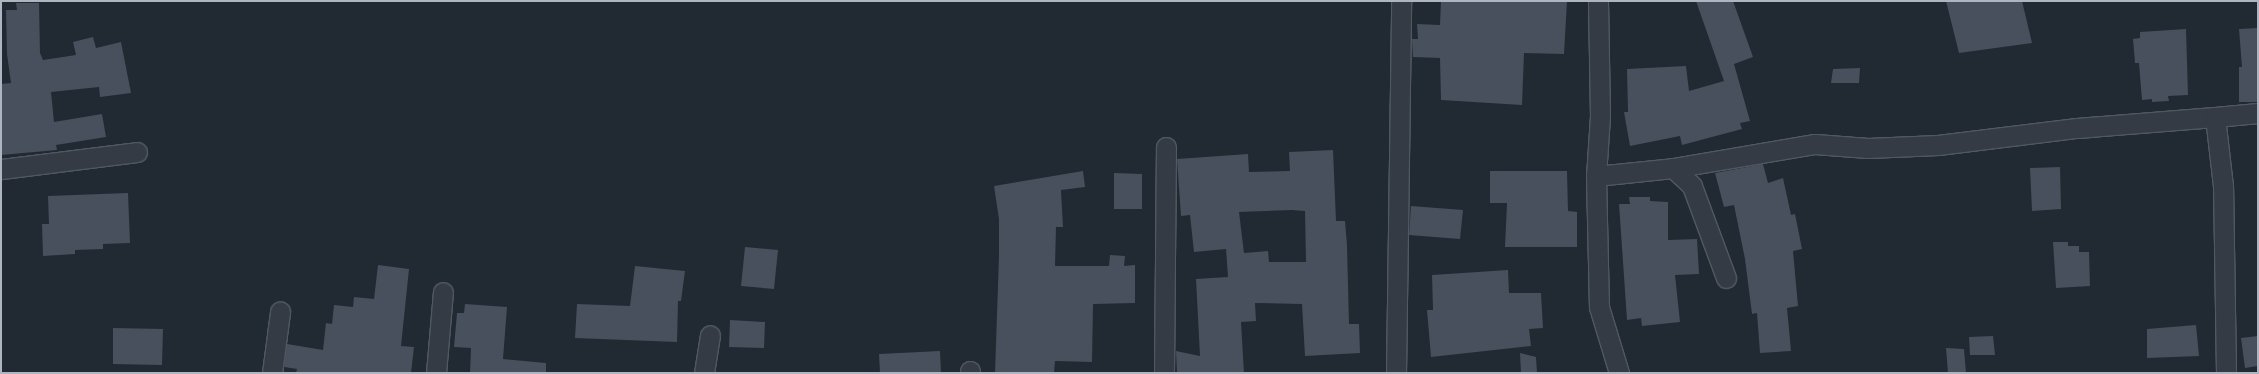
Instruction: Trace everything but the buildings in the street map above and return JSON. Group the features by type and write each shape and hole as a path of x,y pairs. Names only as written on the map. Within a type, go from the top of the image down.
{"street":[{"path":"1396,373 1401,1"},
{"path":"1598,1 1600,116 1596,176 1599,307 1619,373"},
{"path":"1596,176 1673,168 1815,144 1868,148 1938,145 2077,128 2258,113"},
{"path":"2215,116 2223,186 2226,373"},
{"path":"1164,373 1166,147"},
{"path":"1,169 137,152"},
{"path":"1673,168 1692,186 1726,278"},
{"path":"436,373 443,292"},
{"path":"272,373 280,312"},
{"path":"706,373 710,339"}]}
